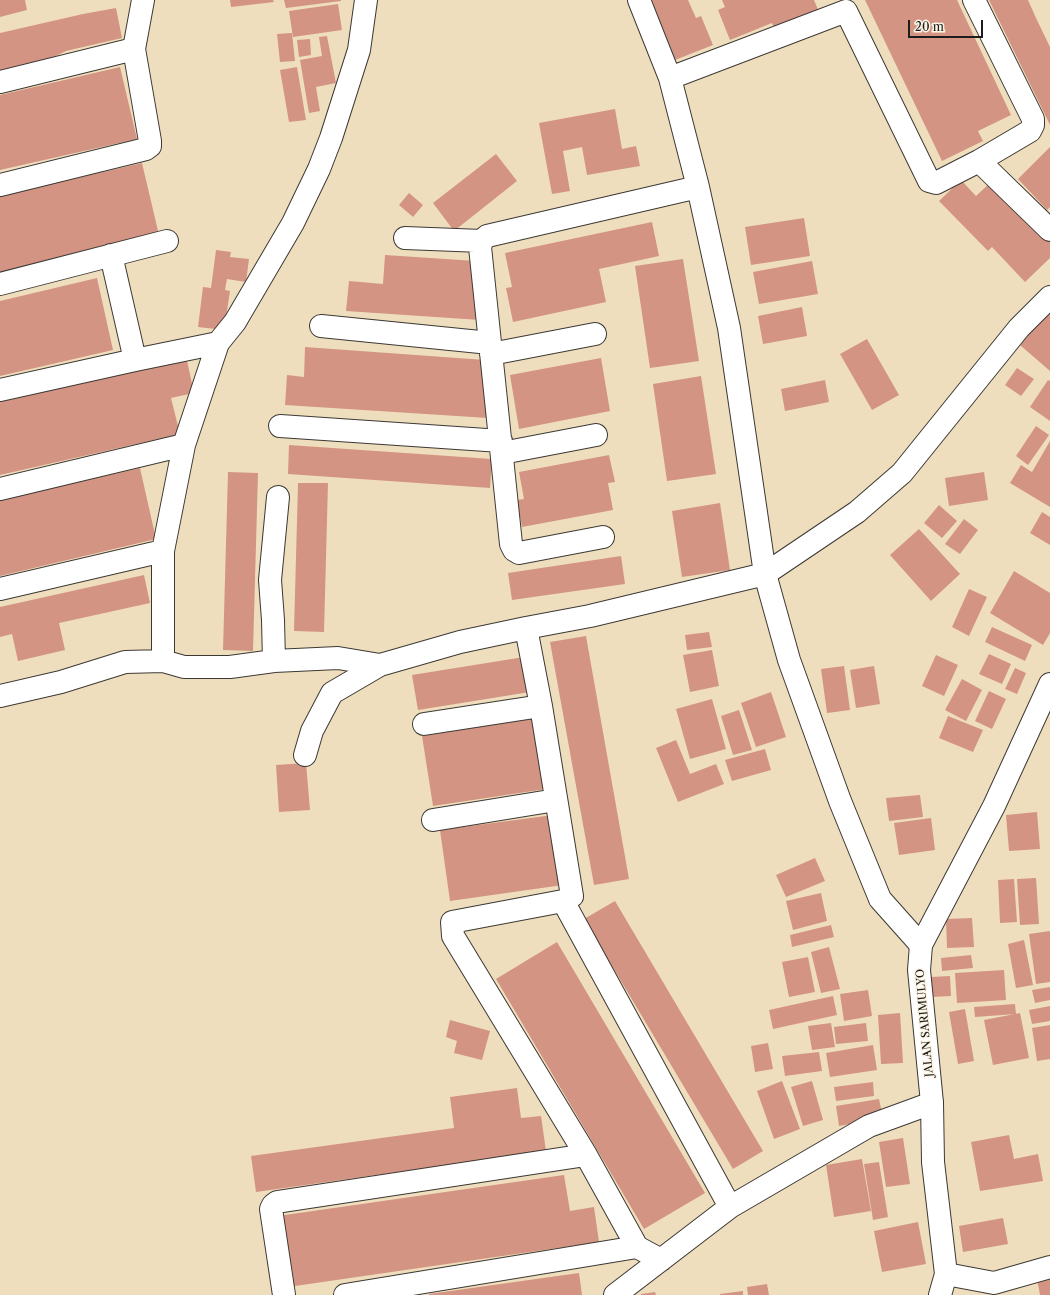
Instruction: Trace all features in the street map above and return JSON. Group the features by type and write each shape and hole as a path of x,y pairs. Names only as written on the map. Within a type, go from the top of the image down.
{"street":[{"path":"0,185 148,148 150,144 134,49 143,0"},
{"path":"163,660 163,551 184,445 218,343 235,322 294,223 319,169 331,138 359,50 366,0"},
{"path":"639,0 670,78 698,187 729,328 765,574 789,660 840,801 880,899 921,945"},
{"path":"670,78 844,5 929,182 936,183 979,161 1030,131 1033,122 974,0"},
{"path":"0,82 134,49"},
{"path":"979,161 1050,230"},
{"path":"603,537 519,553 514,550 512,544 501,446 480,247 482,241 487,236 698,187"},
{"path":"405,238 482,241"},
{"path":"0,284 168,241"},
{"path":"111,255 135,360"},
{"path":"305,755 312,731 332,693 380,666 460,642 590,616 765,574 857,512 902,473 1019,328 1050,297"},
{"path":"321,326 491,348 594,334"},
{"path":"0,390 218,343"},
{"path":"280,426 501,446 596,435"},
{"path":"0,489 184,445"},
{"path":"274,661 270,580 278,497"},
{"path":"0,588 163,551"},
{"path":"526,628 572,896 562,901 452,922 453,936 586,1155 637,1247 661,1260"},
{"path":"0,696 61,682 125,662 163,660 184,667 230,667 274,661 338,658 380,666"},
{"name":"JALAN SARIMULYO","path":"940,1295 946,1274 933,1162 932,1103 919,970 921,945 994,806 1050,684"},
{"path":"424,724 540,706"},
{"path":"432,820 556,800"},
{"path":"562,901 730,1207"},
{"path":"615,1295 730,1207 869,1126 932,1103"},
{"path":"284,1295 271,1209 277,1202 586,1155"},
{"path":"345,1295 637,1247"},
{"path":"946,1274 994,1283 1050,1267"}],"building":[{"path":"0,0 25,0 27,10 0,17"},
{"path":"230,0 273,0 274,2 231,7"},
{"path":"284,0 341,0 341,1 286,8"},
{"path":"651,0 688,0 696,18 701,16 713,45 675,60"},
{"path":"722,0 814,0 819,12 775,30 772,23 730,40 718,10 725,7"},
{"path":"865,0 957,0 1011,115 978,131 983,141 942,161"},
{"path":"989,0 1028,0 1050,47 1050,125"},
{"path":"338,4 342,30 293,37 289,11"},
{"path":"116,8 122,38 66,51 46,61 0,71 0,33"},
{"path":"292,33 295,61 280,62 277,34"},
{"path":"327,36 336,83 316,87 320,111 309,113 300,60 322,56 319,37"},
{"path":"310,39 311,55 299,57 297,40"},
{"path":"120,67 137,139 0,170 0,95"},
{"path":"297,67 306,120 289,122 280,70"},
{"path":"615,109 622,149 636,146 640,166 587,175 582,147 563,151 570,191 552,194 539,123"},
{"path":"1050,147 1050,207 1047,210 1018,179"},
{"path":"496,154 517,181 454,231 433,203"},
{"path":"142,163 159,235 0,272 0,196"},
{"path":"961,180 976,196 992,181 1050,241 1050,258 1025,282 992,247 988,251 939,201"},
{"path":"409,193 423,205 413,217 399,205"},
{"path":"804,218 810,256 751,265 745,227"},
{"path":"652,222 659,256 599,269 606,302 513,322 506,288 512,287 505,253"},
{"path":"216,250 231,252 230,257 249,259 246,282 227,279 225,290 230,291 224,330 198,327 203,287 211,288"},
{"path":"385,255 476,261 480,320 346,311 349,281 383,284"},
{"path":"683,259 699,361 650,368 635,266"},
{"path":"812,261 818,294 759,304 753,272"},
{"path":"97,278 113,350 0,376 0,301"},
{"path":"802,307 807,336 763,344 758,316"},
{"path":"1050,309 1050,371 1020,345"},
{"path":"867,339 899,395 872,410 840,354"},
{"path":"305,347 485,360 483,389 490,389 488,418 285,405 287,375 304,377"},
{"path":"186,356 194,393 171,398 180,434 0,475 0,400"},
{"path":"601,358 610,411 519,429 510,375"},
{"path":"1017,368 1034,379 1021,396 1005,385"},
{"path":"701,376 716,474 667,481 653,384"},
{"path":"825,380 829,402 785,411 781,389"},
{"path":"1048,380 1050,381 1050,421 1030,407"},
{"path":"1036,426 1049,435 1028,465 1016,456"},
{"path":"1050,441 1050,507 1010,483 1021,465 1032,472"},
{"path":"289,445 492,459 490,488 288,474"},
{"path":"609,455 615,482 608,483 613,510 522,527 517,500 524,499 519,472"},
{"path":"140,468 156,539 0,576 0,500"},
{"path":"228,472 258,473 253,651 223,650"},
{"path":"984,472 988,500 949,506 945,478"},
{"path":"298,483 328,483 324,632 294,631"},
{"path":"720,503 730,570 682,577 672,511"},
{"path":"939,505 957,521 942,538 924,523"},
{"path":"1042,512 1050,517 1050,545 1030,533"},
{"path":"964,519 978,530 960,554 945,544"},
{"path":"919,529 960,574 931,601 890,555"},
{"path":"621,556 625,584 512,600 508,573"},
{"path":"1014,571 1050,593 1050,633 1043,645 990,613"},
{"path":"144,575 150,603 59,623 65,650 18,661 12,634 0,637 0,607"},
{"path":"969,589 987,597 969,636 952,627"},
{"path":"992,627 1032,645 1025,661 985,642"},
{"path":"709,632 712,647 687,650 685,635"},
{"path":"586,636 629,879 594,885 550,642"},
{"path":"712,650 719,686 690,692 683,655"},
{"path":"989,654 1011,664 1002,684 979,674"},
{"path":"936,655 958,665 944,696 922,686"},
{"path":"524,657 530,692 418,710 412,675"},
{"path":"844,666 850,710 827,713 821,669"},
{"path":"874,666 880,704 856,708 850,670"},
{"path":"1015,668 1026,673 1017,694 1005,689"},
{"path":"962,679 982,690 966,721 945,710"},
{"path":"989,691 1006,699 992,729 975,721"},
{"path":"771,692 786,737 756,747 741,703"},
{"path":"712,699 726,749 690,759 676,709"},
{"path":"739,710 752,750 733,755 721,716"},
{"path":"948,716 983,730 973,752 939,738"},
{"path":"534,718 546,789 433,806 422,736"},
{"path":"676,740 690,774 716,764 724,784 678,802 656,748"},
{"path":"765,749 771,770 732,781 725,760"},
{"path":"306,763 310,810 279,812 276,765"},
{"path":"920,795 923,817 889,821 886,798"},
{"path":"1037,812 1040,849 1009,851 1006,815"},
{"path":"553,815 563,885 450,901 440,830"},
{"path":"931,818 935,850 899,855 894,823"},
{"path":"815,858 825,881 786,897 776,875"},
{"path":"1036,878 1039,924 1020,925 1017,879"},
{"path":"1014,879 1017,922 1000,923 998,880"},
{"path":"821,893 827,921 793,930 786,901"},
{"path":"615,901 763,1151 733,1169 584,919"},
{"path":"972,918 974,947 947,948 946,919"},
{"path":"831,925 834,937 792,947 790,935"},
{"path":"1050,931 1050,982 1036,984 1029,934"},
{"path":"1024,940 1033,985 1016,988 1008,944"},
{"path":"557,942 705,1193 644,1229 496,979"},
{"path":"829,947 840,989 821,993 811,952"},
{"path":"971,955 973,968 942,971 941,958"},
{"path":"808,957 815,992 789,997 782,962"},
{"path":"1004,970 1006,1000 957,1003 955,973"},
{"path":"950,976 951,996 931,997 931,977"},
{"path":"1050,987 1050,1000 1035,1003 1032,990"},
{"path":"868,990 872,1016 844,1021 840,994"},
{"path":"833,996 837,1015 773,1029 769,1010"},
{"path":"1015,1004 1016,1014 975,1017 974,1007"},
{"path":"1050,1006 1050,1021 1032,1024 1029,1010"},
{"path":"965,1009 974,1061 958,1064 949,1012"},
{"path":"900,1013 903,1063 881,1064 878,1015"},
{"path":"1020,1013 1029,1058 993,1065 984,1020"},
{"path":"450,1020 490,1031 482,1060 454,1053 457,1041 446,1037"},
{"path":"831,1023 835,1047 812,1050 808,1026"},
{"path":"866,1023 868,1041 836,1044 834,1027"},
{"path":"1050,1025 1050,1059 1037,1061 1032,1028"},
{"path":"768,1043 773,1069 755,1072 751,1046"},
{"path":"873,1045 877,1070 830,1077 826,1053"},
{"path":"819,1052 822,1071 785,1076 782,1056"},
{"path":"782,1081 800,1129 774,1139 757,1091"},
{"path":"812,1081 823,1120 803,1126 791,1087"},
{"path":"873,1082 874,1096 836,1101 834,1087"},
{"path":"517,1088 521,1118 541,1116 546,1151 256,1192 251,1156 454,1128 450,1097"},
{"path":"879,1099 883,1118 839,1126 836,1106"},
{"path":"1009,1135 1014,1159 1038,1154 1043,1181 980,1191 971,1142"},
{"path":"903,1138 910,1184 886,1187 879,1142"},
{"path":"862,1159 871,1211 834,1217 826,1165"},
{"path":"879,1162 888,1217 873,1220 864,1164"},
{"path":"564,1175 570,1211 594,1207 599,1242 288,1287 278,1216"},
{"path":"1003,1218 1008,1244 963,1252 959,1226"},
{"path":"918,1222 926,1264 882,1272 874,1231"},
{"path":"1050,1272 1050,1295 1040,1295 1036,1274"},
{"path":"579,1273 582,1295 429,1295 429,1294"},
{"path":"767,1284 769,1295 748,1295 747,1287"},
{"path":"743,1291 743,1295 720,1295 720,1294"},
{"path":"655,1292 656,1295 641,1295 641,1294"}]}
